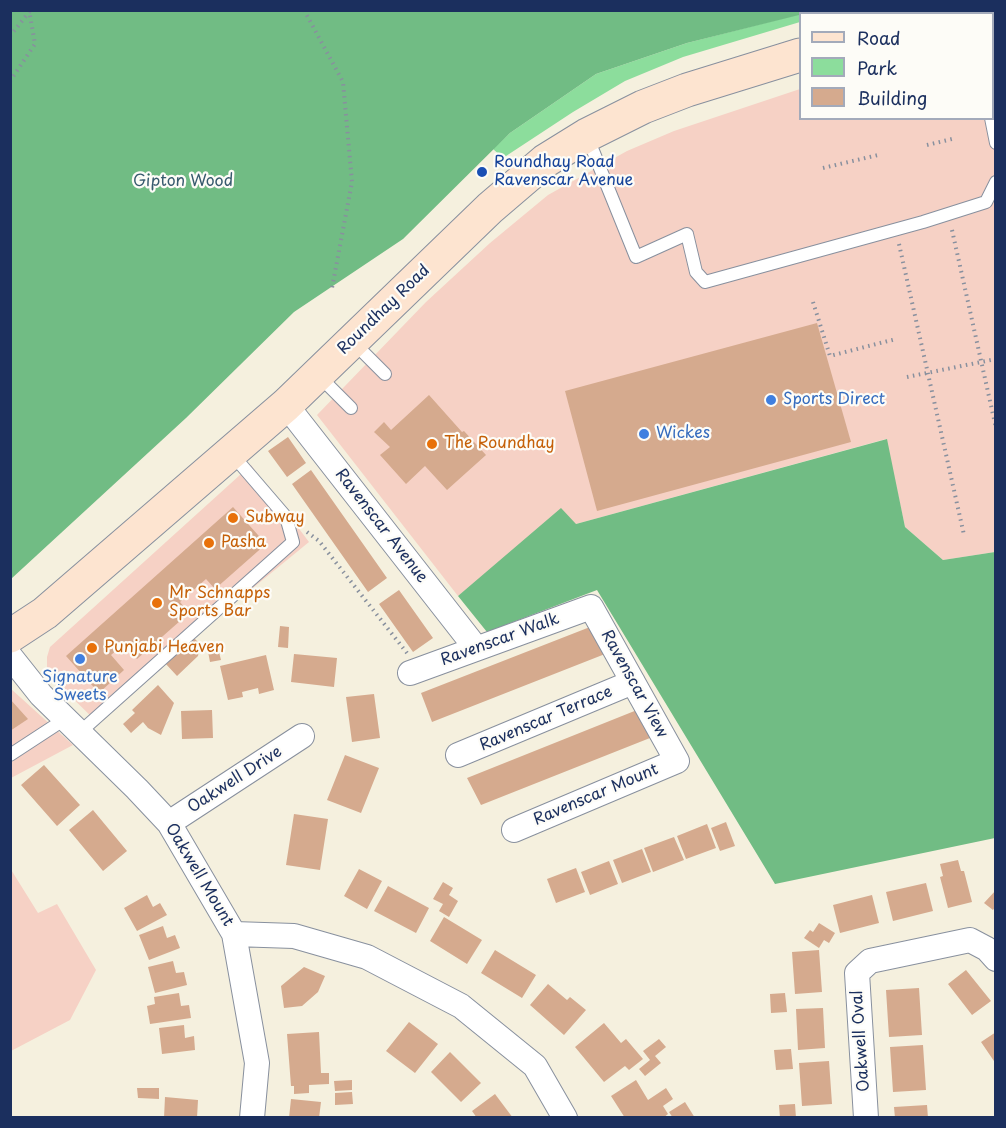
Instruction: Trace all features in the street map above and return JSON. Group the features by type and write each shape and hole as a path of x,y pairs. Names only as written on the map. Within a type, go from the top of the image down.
{"street":[{"name":"Roundhay Road","path":"10,636 45,614 286,405 489,208 545,161 587,135 643,107 687,90 799,56"},
{"name":"Ravenscar Avenue","path":"286,405 476,648"},
{"name":"Ravenscar Walk","path":"415,671 591,607"},
{"name":"Ravenscar View","path":"591,607 677,760"},
{"name":"Oakwell Mount","path":"10,656 25,677 169,823 234,934 257,1063 252,1118"},
{"name":"Ravenscar Terrace","path":"458,755 633,682"},
{"name":"Oakwell Drive","path":"169,823 302,736"},
{"name":"Ravenscar Mount","path":"514,830 677,760"},
{"path":"234,934 294,936 367,957 460,1006 535,1066 565,1118"},
{"name":"Oakwell Oval","path":"866,1118 857,973 870,961 970,940 987,949 996,959"}],"lane":[{"path":"991,120 996,143"},
{"path":"587,135 636,257 687,234 696,272 705,282 986,202 996,182"},
{"path":"352,341 385,374"},
{"path":"317,375 351,408"},
{"path":"10,755 72,726 293,542 286,518 230,452"}],"path":[{"path":"304,10 343,82 352,182 332,288"},
{"path":"10,36 30,11"},
{"path":"10,81 35,44 30,11"},
{"path":"927,145 952,139"},
{"path":"823,168 878,155"},
{"path":"948,214 996,428"},
{"path":"896,229 964,535"},
{"path":"813,303 830,356 896,339"},
{"path":"907,377 996,359"},
{"path":"286,518 320,541 415,671"}],"shaded area":[{"path":"994,44 995,552 943,560 905,527 886,439 576,524 458,596 317,415 426,302 490,243 548,195 627,151 674,131 799,89 799,120 994,120"},
{"path":"251,465 309,542 193,637 99,724 56,682 47,668 50,647"},
{"path":"10,688 73,745 11,778 10,778"},
{"path":"10,868 38,913 57,904 96,970 70,1020 11,1051"}],"green space":[{"name":"Gipton Wood","path":"11,10 815,10 799,12 799,15 687,43 596,74 510,133 403,239 294,312 186,418 11,579"},
{"path":"799,14 799,22 683,57 625,81 503,158 493,149 510,133 596,74 687,43"},
{"path":"887,439 905,527 943,560 995,552 995,838 775,884 597,590 487,632 458,596 561,508 576,524"}],"building":[{"path":"817,323 851,442 597,511 565,391"},
{"name":"The Roundhay","path":"429,395 486,455 447,490 425,466 406,484 380,455 390,447 374,432 384,422 391,430"},
{"path":"288,437 306,463 287,477 268,451"},
{"path":"311,470 387,578 368,592 292,484"},
{"path":"233,507 266,544 215,589 206,579 180,602 189,613 137,659 124,644 111,655 124,670 99,693 66,656"},
{"path":"399,590 433,638 413,652 379,604"},
{"path":"280,626 289,627 288,648 278,647"},
{"path":"590,627 605,654 432,722 421,693"},
{"path":"193,637 200,644 198,656 177,676 165,663"},
{"path":"217,644 221,660 210,662 207,646"},
{"path":"294,654 337,658 334,687 291,682"},
{"path":"266,655 274,690 259,694 258,688 242,692 243,697 228,700 220,666"},
{"path":"158,685 174,703 161,735 148,728 143,722 131,733 123,724 135,713 132,710"},
{"path":"374,694 380,738 352,742 346,697"},
{"path":"10,699 28,719 10,731"},
{"path":"212,710 213,738 182,739 181,711"},
{"path":"637,710 655,736 481,805 467,778"},
{"path":"345,755 379,768 361,813 327,800"},
{"path":"44,765 80,805 57,826 21,785"},
{"path":"93,810 127,851 103,871 69,830"},
{"path":"294,814 328,819 320,870 286,865"},
{"path":"726,822 735,846 720,851 711,828"},
{"path":"707,824 716,848 686,859 677,836"},
{"path":"674,837 684,860 653,872 644,848"},
{"path":"642,849 651,872 622,883 613,860"},
{"path":"958,860 961,871 964,871 972,902 948,908 940,877 943,876 940,864"},
{"path":"609,861 618,884 590,895 581,872"},
{"path":"576,868 585,892 556,903 547,879"},
{"path":"359,869 382,881 367,909 344,896"},
{"path":"443,882 453,888 449,895 458,901 449,917 439,911 443,904 433,899"},
{"path":"926,883 933,911 893,921 886,892"},
{"path":"388,886 429,908 416,933 374,911"},
{"path":"996,890 996,906 993,910 984,903"},
{"path":"147,895 153,907 160,903 167,915 137,931 124,908"},
{"path":"872,895 879,923 840,933 833,905"},
{"path":"444,917 482,940 467,964 430,941"},
{"path":"819,923 835,933 829,943 824,940 819,948 804,938 810,930 813,932"},
{"path":"163,926 167,938 175,935 180,948 149,960 139,935"},
{"path":"495,950 536,975 522,998 481,973"},
{"path":"819,950 822,992 795,994 792,952"},
{"path":"173,961 176,973 184,972 187,985 155,993 148,967"},
{"path":"304,967 325,976 318,992 302,1006 284,1008 281,986"},
{"path":"966,970 991,1001 972,1015 948,984"},
{"path":"548,984 567,1000 570,997 586,1010 564,1035 530,1005"},
{"path":"919,988 922,1035 889,1037 886,990"},
{"path":"179,993 181,1006 189,1005 191,1018 150,1024 147,1006 155,1004 154,997"},
{"path":"785,993 787,1012 771,1013 770,994"},
{"path":"823,1008 825,1048 798,1050 796,1009"},
{"path":"409,1022 438,1044 415,1073 386,1051"},
{"path":"604,1023 621,1043 626,1039 643,1059 629,1070 625,1066 604,1082 575,1047"},
{"path":"184,1025 185,1038 194,1036 195,1050 162,1054 159,1028"},
{"path":"319,1032 321,1073 329,1073 329,1084 309,1085 309,1093 294,1094 294,1086 291,1086 287,1034"},
{"path":"996,1032 996,1064 981,1042"},
{"path":"659,1039 666,1047 655,1056 661,1063 645,1076 639,1069 650,1060 643,1051"},
{"path":"923,1045 926,1090 893,1092 890,1047"},
{"path":"791,1049 793,1069 776,1070 774,1050"},
{"path":"450,1052 481,1083 461,1102 431,1072"},
{"path":"829,1061 832,1104 802,1106 799,1063"},
{"path":"352,1080 352,1090 335,1091 334,1081"},
{"path":"636,1080 648,1100 666,1088 673,1099 663,1106 668,1114 663,1118 625,1118 611,1096"},
{"path":"137,1088 159,1088 159,1099 138,1098"},
{"path":"352,1092 353,1104 335,1105 335,1093"},
{"path":"495,1094 513,1118 477,1118 472,1111"},
{"path":"165,1097 198,1100 197,1118 164,1118"},
{"path":"291,1099 321,1102 319,1118 289,1118"},
{"path":"685,1102 695,1118 673,1118 669,1112"},
{"path":"795,1104 796,1118 780,1118 779,1105"},
{"path":"927,1105 928,1118 895,1118 894,1107"}],"place":[{"name":"Roundhay Road Ravenscar Avenue","path":"482,172"},
{"name":"Sports Direct","path":"771,400"},
{"name":"Wickes","path":"644,434"},
{"name":"The Roundhay","path":"432,444"},
{"name":"Subway","path":"233,518"},
{"name":"Pasha","path":"209,543"},
{"name":"Mr Schnapps Sports Bar","path":"157,603"},
{"name":"Punjabi Heaven","path":"92,648"},
{"name":"Signature Sweets","path":"80,659"}]}
